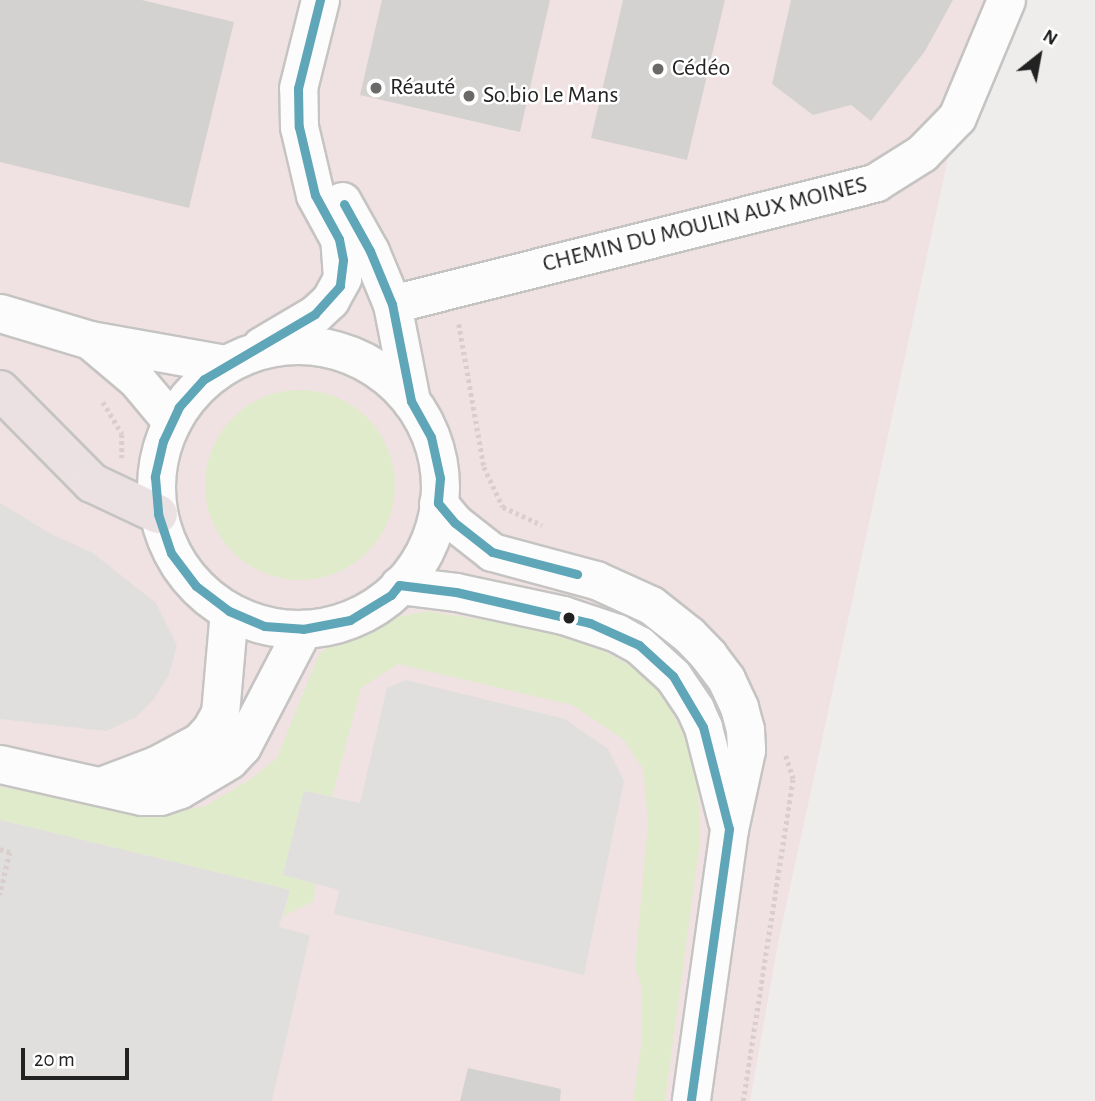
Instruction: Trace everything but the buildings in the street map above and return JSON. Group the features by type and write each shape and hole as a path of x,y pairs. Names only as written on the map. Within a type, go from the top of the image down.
{"highway":[{"path":"0,390 92,483 158,514"}],"street":[{"path":"0,313 90,340 236,359 292,344 337,350 378,369 411,401 431,437 440,478 437,520 421,559 391,595 350,620 303,629 264,626 229,611 196,586 172,553 158,514 155,477 163,441 179,407 204,379 236,359 315,314 341,286 339,239 315,195 299,127 298,88 320,0"},
{"name":"CHEMIN DU MOULIN AUX MOINES","path":"392,304 877,182 922,153 957,117 1006,0"},
{"path":"305,153 346,207 370,251 392,304 411,401"},
{"path":"90,340 136,379 172,422"},
{"path":"438,503 456,523 492,552 596,580 633,594 668,617 708,655 726,679 745,729 746,750 729,828 691,1101"},
{"path":"399,586 456,592 563,615 617,633 639,645 673,676 695,709 703,727 729,828"},
{"path":"103,785 156,765 199,742 211,729 220,713 229,611"},
{"path":"0,764 103,785 126,793 160,796 198,781 229,760 253,729 303,629"}],"path":[{"path":"107,408 122,434 124,452 112,492"},
{"path":"0,849 10,852 0,895"}],"shaded area":[{"path":"0,0 1006,0 957,117 778,943 750,1101 0,1101"},
{"path":"0,503 53,535 93,553 156,603 177,645 169,675 154,699 135,718 106,731 0,719"},
{"path":"406,680 565,719 608,749 624,781 584,975 334,914 339,890 283,875 304,791 360,803 387,688"},
{"path":"0,820 290,890 279,927 310,935 272,1101 0,1101"}],"green space":[{"path":"300,390 336,397 367,418 388,449 395,485 388,521 367,552 336,573 300,580 264,573 233,552 212,521 205,485 212,449 233,418 264,397"},
{"path":"426,611 534,628 600,649 634,668 664,697 686,739 698,778 700,841 665,1101 633,1101 642,1040 642,989 635,966 648,823 643,769 623,739 572,705 398,664 361,688 332,797 304,791 283,875 315,883 314,901 283,916 290,890 0,820 0,787 149,811 177,812 205,806 251,779 277,758 319,654 352,630"}],"transit line":[{"path":"320,0 298,88 299,127 315,195 339,239 343,260 340,286 315,314 204,379 179,407 163,441 155,477 158,514 171,553 196,586 229,611 264,626 303,629 350,620 391,595 399,585 456,592 590,623 639,645 673,676 703,727 729,829 691,1101"},
{"path":"344,204 370,251 392,304 411,401 431,437 440,478 438,503 455,523 492,552 577,574"}],"place":[{"name":"Cédéo","path":"658,69"},
{"name":"Réauté","path":"376,88"},
{"name":"So.bio Le Mans","path":"469,96"}]}
